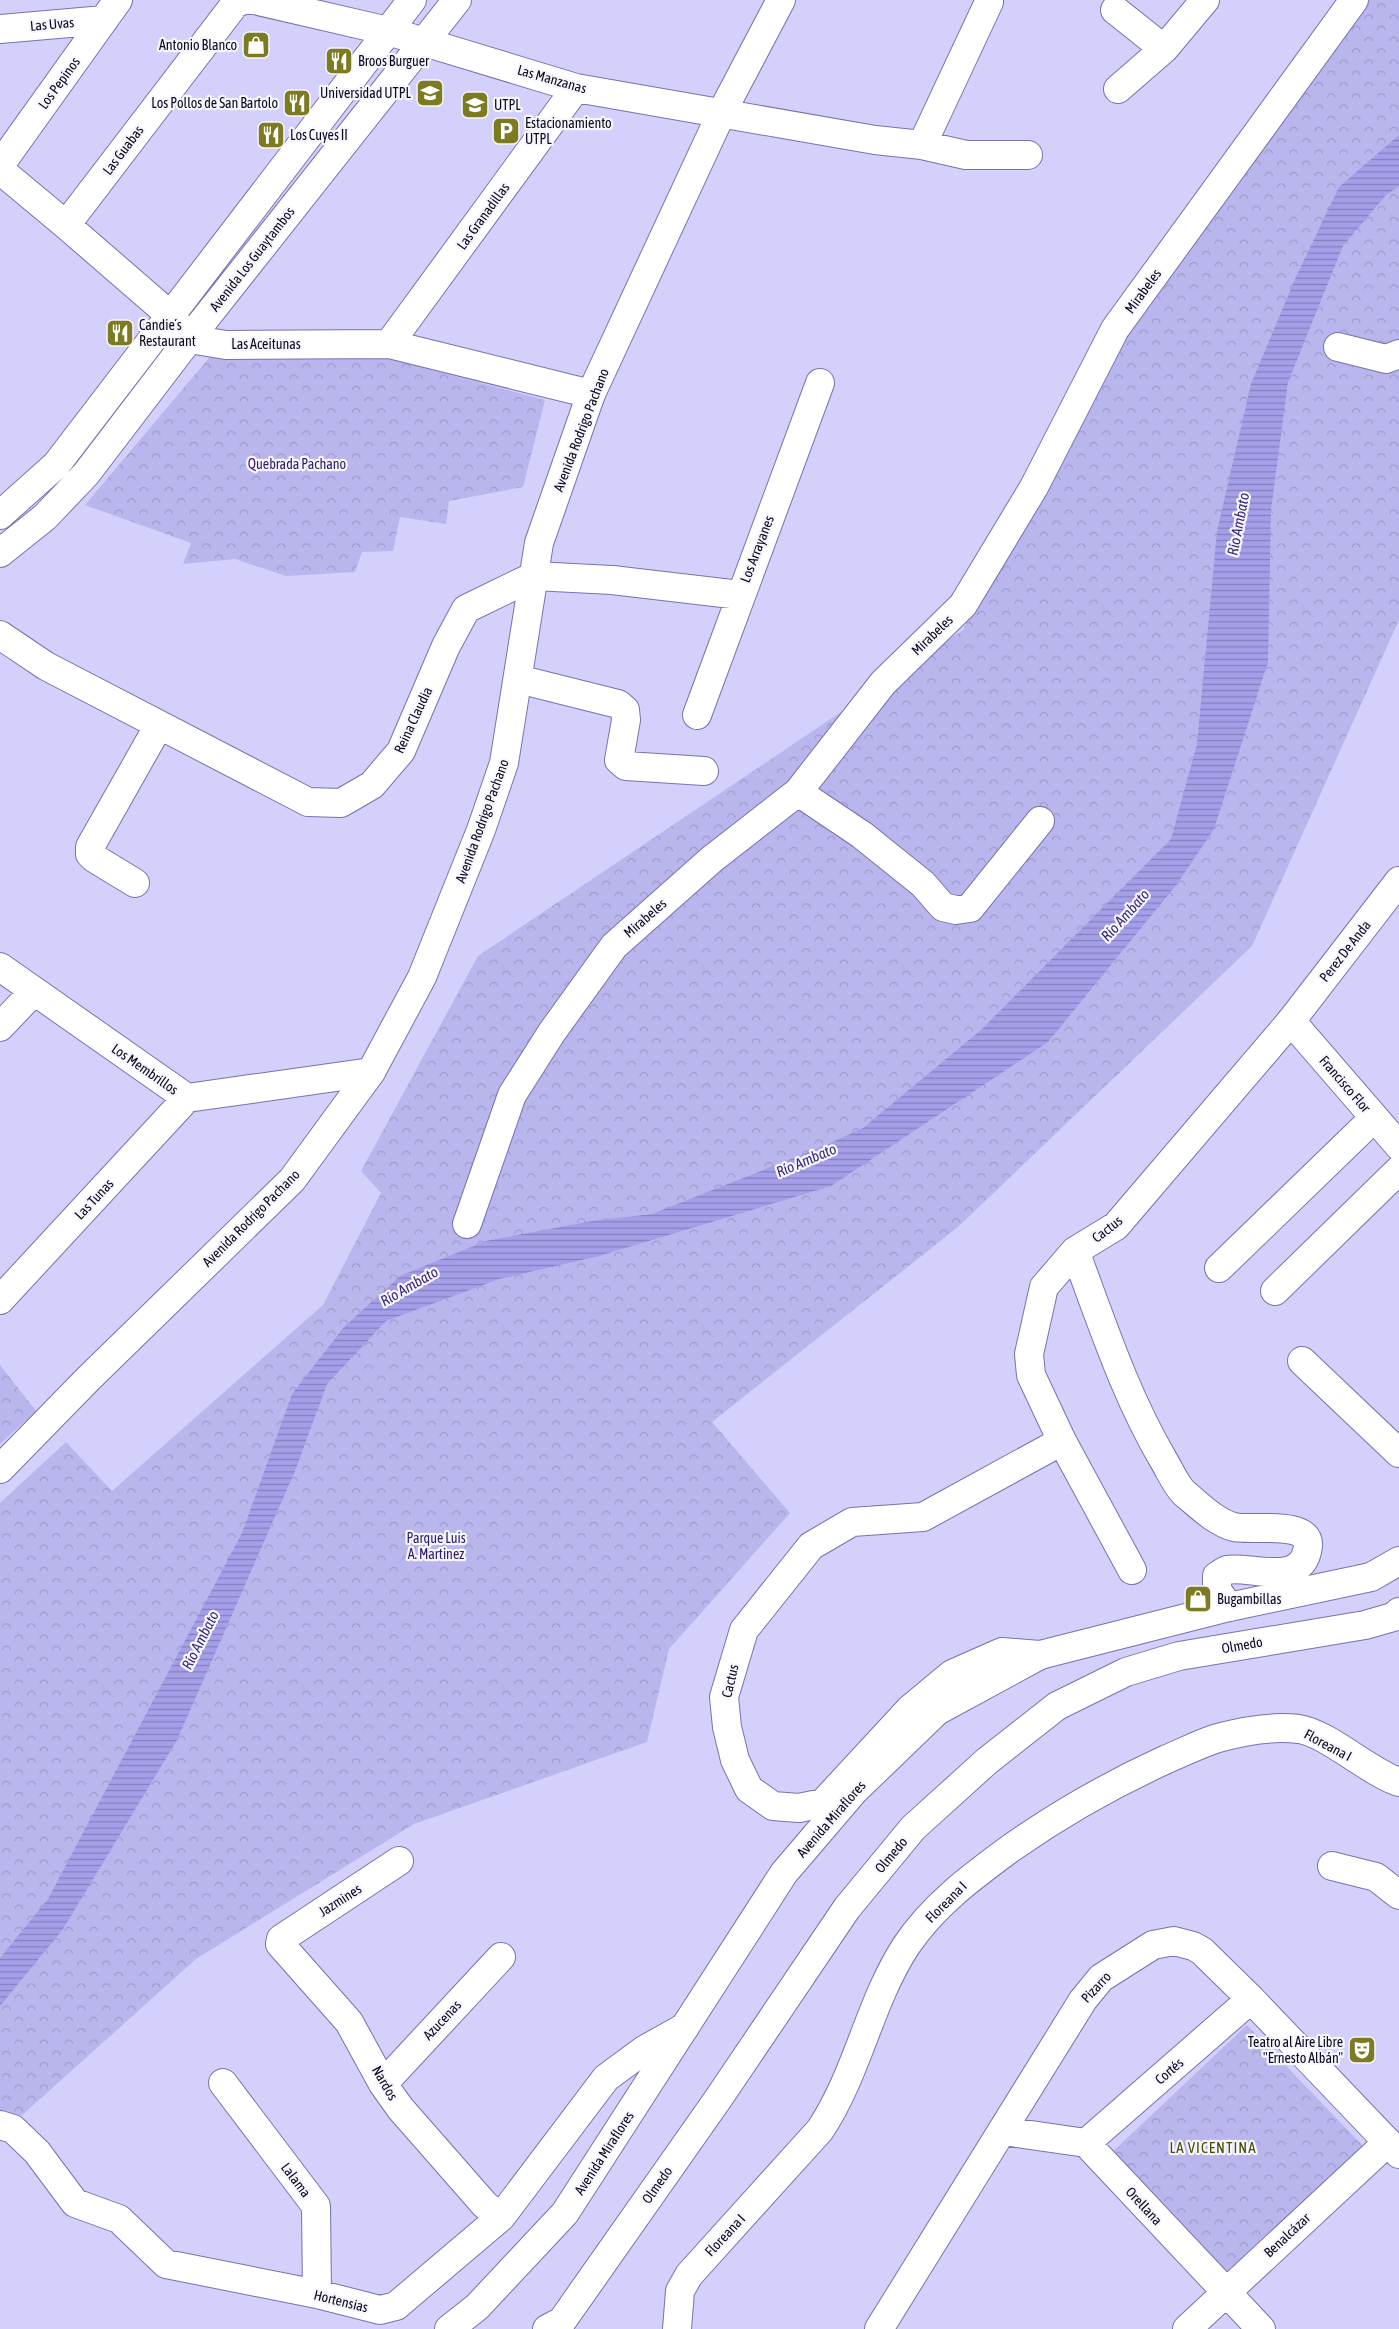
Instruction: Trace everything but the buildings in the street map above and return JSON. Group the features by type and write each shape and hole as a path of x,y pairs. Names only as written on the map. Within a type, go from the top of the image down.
{"street":[{"name":"Avenida Los Guaytambos","path":"0,515 56,465 412,0"},
{"name":"Avenida Los Guaytambos","path":"0,554 46,517 86,474 189,339 456,0"},
{"name":"Avenida Rodrigo Pachano","path":"0,1469 89,1378 292,1180 372,1072 422,977 481,830 504,763 539,543 591,394 722,112 781,0"},
{"path":"1118,89 1164,48 1205,0"},
{"name":"Mirabeles","path":"467,1224 512,1095 552,1032 614,946 712,859 798,792 883,683 963,605 1034,487 1115,329 1354,0"},
{"name":"Las Manzanas","path":"248,1 388,31 576,88 875,140 922,145 966,155 1028,155"},
{"name":"Las Guabas","path":"66,224 248,1"},
{"path":"922,145 989,2"},
{"name":"Las Uvas","path":"0,29 111,10"},
{"name":"Los Pepinos","path":"0,165 111,10"},
{"path":"1115,10 1164,48"},
{"name":"Las Granadillas","path":"389,344 576,88"},
{"path":"0,170 66,224 171,316 189,339"},
{"name":"Las Aceitunas","path":"189,339 226,345 389,344 591,394"},
{"path":"1338,347 1386,359 1399,354"},
{"name":"Los Arrayanes","path":"697,715 820,383"},
{"path":"0,497 38,482"},
{"name":"Reina Claudia","path":"0,635 46,666 308,802 341,803 372,785 401,751 446,646 466,609 534,576 612,580 740,595"},
{"path":"518,679 618,704 625,710 626,720 619,760 626,766 704,770"},
{"path":"135,882 94,858 90,854 90,847 159,725"},
{"path":"798,792 862,835 923,884 943,907 956,910 970,908 1040,821"},
{"name":"Perez De Anda","path":"1291,1021 1399,881"},
{"name":"Los Membrillos","path":"0,967 187,1098 372,1072"},
{"path":"0,1027 34,990"},
{"name":"Francisco Flor","path":"1291,1021 1399,1146"},
{"name":"Cactus","path":"1132,1570 1062,1441 1031,1375 1029,1354 1044,1287 1075,1251 1116,1226 1291,1021"},
{"name":"Las Tunas","path":"0,1300 187,1098"},
{"path":"1219,1268 1374,1118"},
{"path":"1275,1291 1399,1170"},
{"path":"1075,1251 1142,1424 1182,1490 1219,1521 1235,1528 1289,1529 1302,1534 1308,1541 1308,1548 1302,1561 1291,1569 1265,1574 1226,1570 1217,1576 1217,1590 1229,1607"},
{"path":"1302,1361 1399,1453"},
{"name":"Cactus","path":"1040,1654 1002,1652 952,1674 910,1709 823,1802 799,1808 773,1806 749,1789 735,1760 727,1727 724,1697 744,1630 811,1546 852,1522 923,1517 1062,1441"},
{"name":"Avenida Miraflores","path":"449,2329 477,2307 565,2213 784,1873 854,1791 937,1711 1040,1654 1229,1607 1371,1576 1399,1561"},
{"name":"Olmedo","path":"555,2326 718,2099 847,1908 913,1828 987,1761 1057,1706 1126,1672 1179,1656 1365,1625 1393,1617 1399,1612"},
{"name":"Floreana I","path":"677,2329 680,2291 689,2274 820,2130 838,2102 883,1988 907,1944 946,1899 980,1871 1027,1836 1094,1794 1190,1750 1232,1734 1259,1730 1303,1730 1399,1782"},
{"name":"Jazmines","path":"281,1939 399,1861"},
{"path":"1332,1866 1376,1877 1399,1895"},
{"name":"Nardos","path":"281,1939 280,1944 349,2022 384,2084 400,2108 479,2198 501,2217"},
{"name":"Pizarro","path":"879,2329 933,2239 1092,1988 1112,1970 1153,1945 1174,1941 1193,1946 1202,1951 1252,1999 1393,2148"},
{"name":"Azucenas","path":"384,2084 501,1957"},
{"name":"Cortés","path":"1086,2143 1252,1999"},
{"name":"Hortensias","path":"0,2125 13,2128 37,2152 76,2204 119,2219 166,2264 317,2294 380,2310 396,2306 501,2217 606,2078 644,2050 685,2027"},
{"name":"Lalama","path":"223,2083 316,2206 317,2294"},
{"path":"1003,2131 1086,2143"},
{"name":"Orellana","path":"1086,2143 1260,2329"},
{"name":"Benalcázar","path":"1186,2329 1225,2292 1393,2148"}],"green space":[{"name":"Parque Luis A. Martinez","path":"1360,0 1399,0 1399,620 1252,946 958,1227 712,1422 790,1513 669,1649 647,1742 414,1824 196,1959 0,2135 0,1503 66,1442 112,1491 323,1305 381,1193 361,1171 478,956 963,630 1136,306"},
{"name":"Quebrada Pachano","path":"214,352 382,357 545,400 523,487 449,501 446,524 400,517 393,551 362,552 355,572 286,576 235,559 183,564 191,543 85,505"},
{"path":"0,1365 36,1411 0,1444"},
{"path":"1247,2025 1363,2146 1223,2279 1107,2157"}],"water":[{"name":"Río Ambato","path":"1399,135 1399,186 1386,195 1343,246 1288,382 1271,510 1268,662 1214,829 1177,884 1048,1042 831,1186 599,1256 499,1279 386,1321 327,1384 295,1471 177,1740 63,1929 0,2006 0,1958 48,1899 242,1533 292,1394 344,1327 400,1276 486,1241 592,1221 652,1214 824,1146 863,1128 981,1030 1171,839 1197,744 1217,531 1251,384 1295,279 1339,187"}],"place":[{"name":"Antonio Blanco","path":"256,45"},
{"name":"Broos Burguer","path":"339,61"},
{"name":"Universidad UTPL","path":"430,93"},
{"name":"Los Pollos de San Bartolo","path":"297,103"},
{"name":"UTPL","path":"475,105"},
{"name":"Estacionamiento UTPL","path":"506,131"},
{"name":"Los Cuyes II","path":"271,135"},
{"name":"Candie´s Restaurant","path":"120,333"},
{"name":"Bugambillas","path":"1198,1599"},
{"name":"Teatro al Aire Libre \"Ernesto Albán\"","path":"1362,2050"}],"district":[{"name":"LA VICENTINA","path":"1213,2147"}]}
